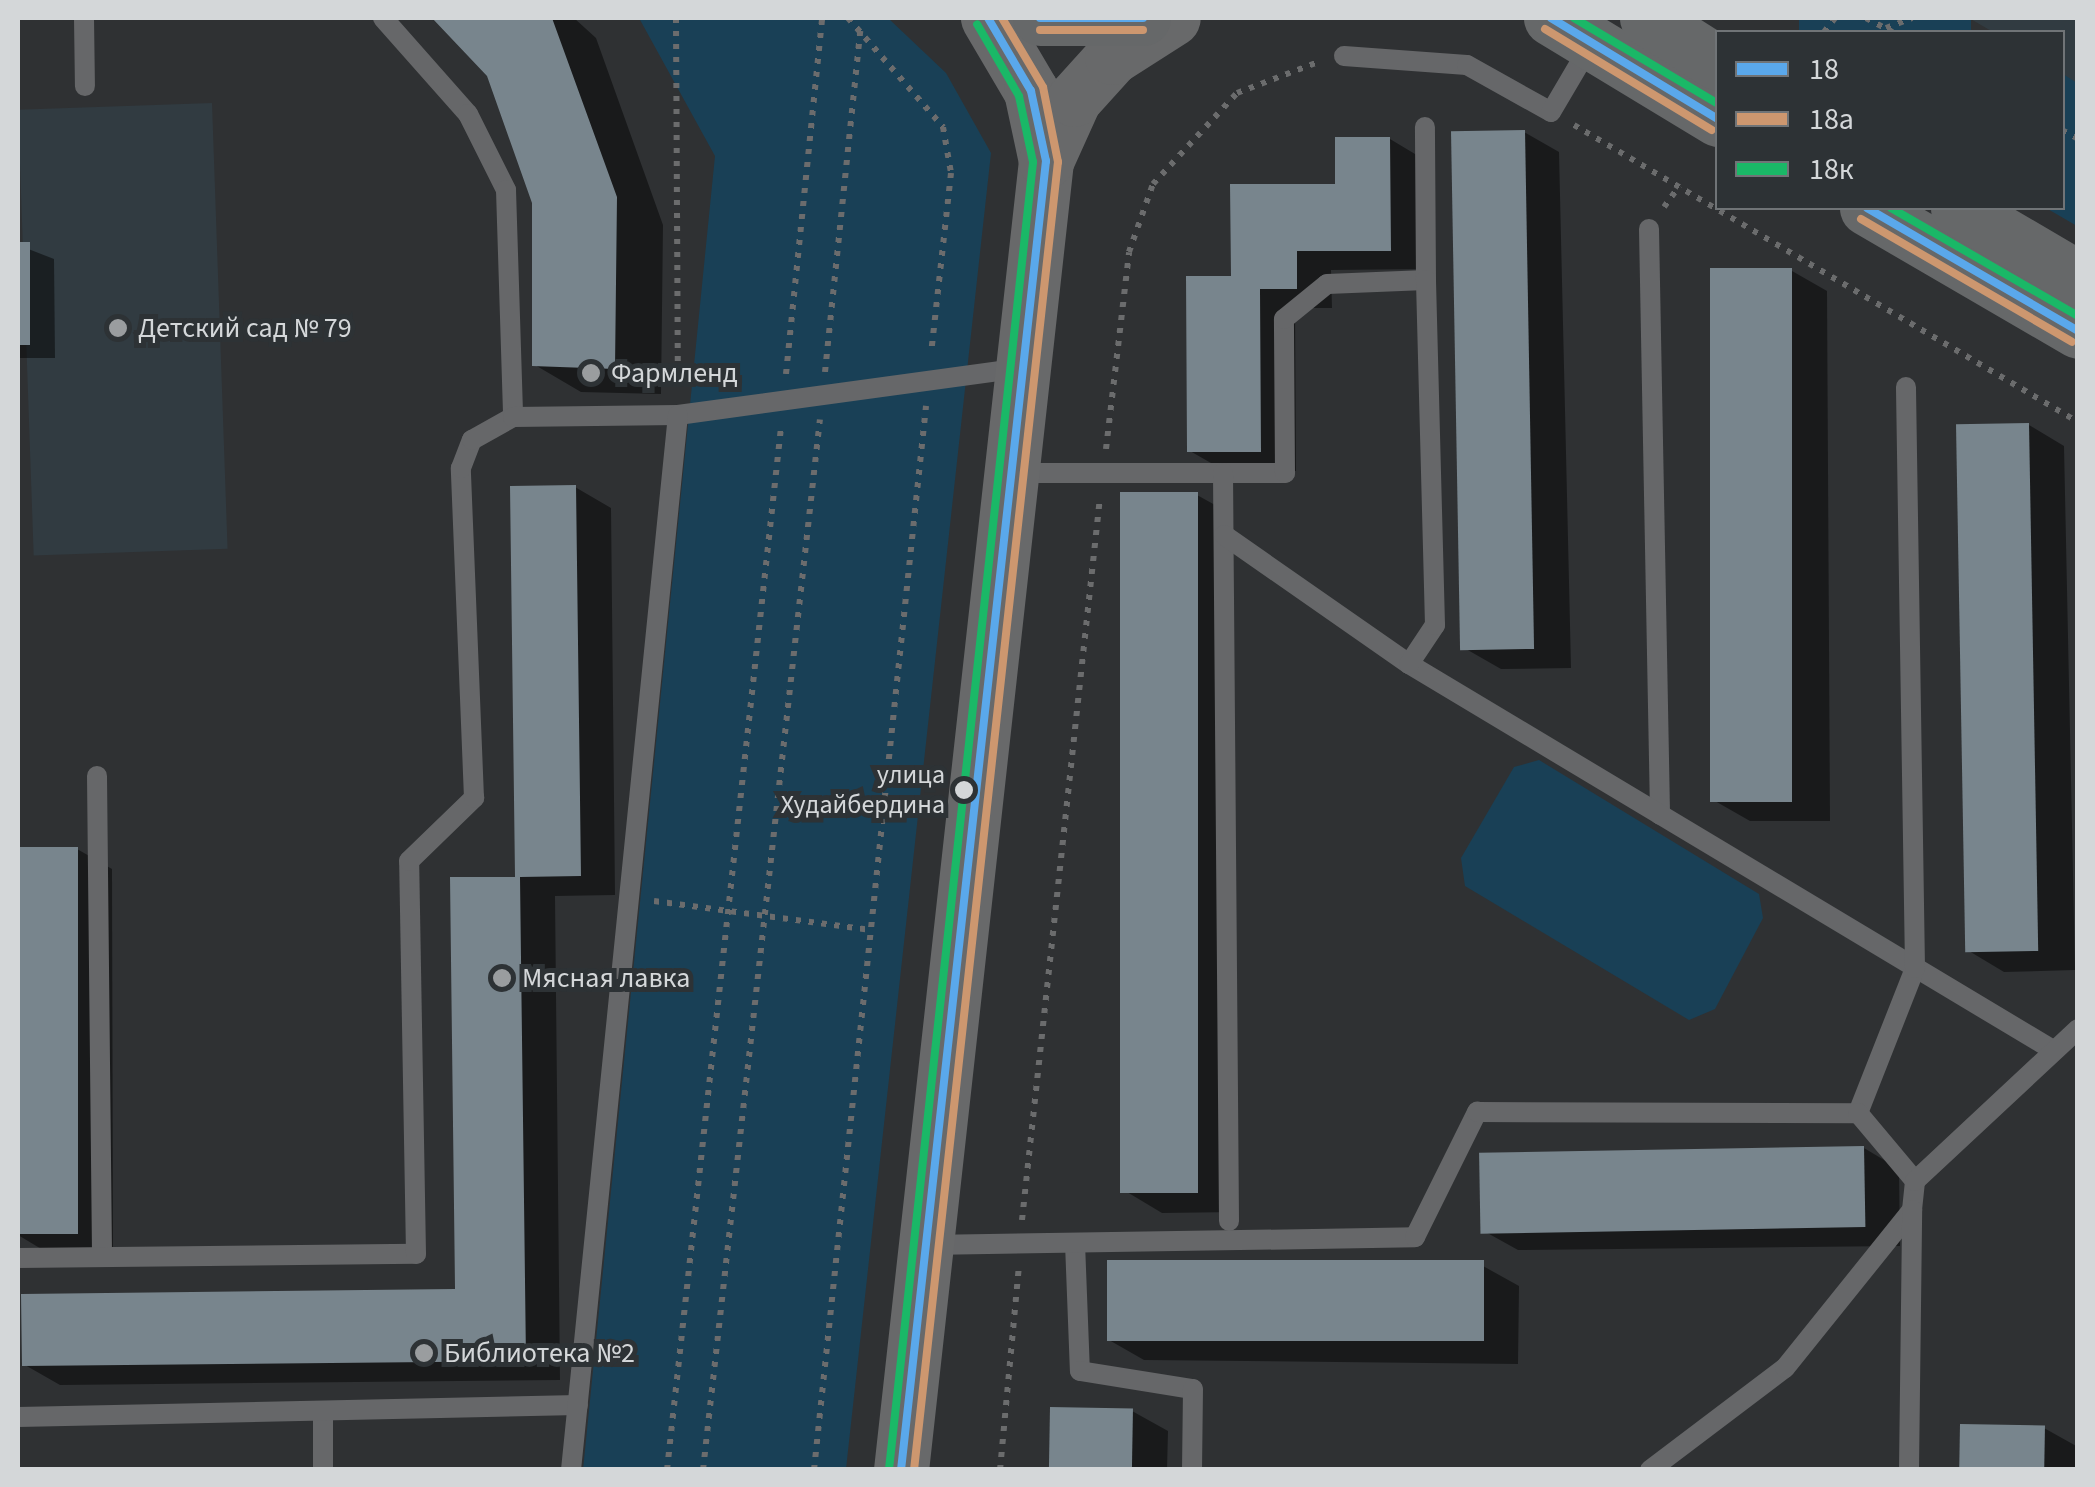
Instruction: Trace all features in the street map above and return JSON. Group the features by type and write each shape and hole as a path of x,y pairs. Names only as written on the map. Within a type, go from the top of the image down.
{"main road":[{"path":"902,1470 1046,161 1030,91 988,18"},
{"path":"1040,18 1102,24 1143,18"},
{"path":"1046,161 1100,71 1173,18"},
{"path":"1647,18 1715,61"},
{"path":"1572,30 1715,117"},
{"path":"1870,210 2078,331"},
{"path":"1961,210 2078,278"}],"lane":[{"path":"84,18 85,86"},
{"path":"383,18 468,114 506,190 512,417"},
{"path":"1344,56 1467,64 1551,112 1572,30"},
{"path":"1409,664 1434,625 1425,127"},
{"path":"1649,229 1660,815"},
{"path":"1010,473 1285,473 1284,319 1326,284 1426,280"},
{"path":"18,1258 416,1254 410,861 474,798 461,468 472,440 512,417 678,415 1021,367"},
{"path":"1858,1113 1915,968 1906,387"},
{"path":"571,1470 632,900 678,415"},
{"path":"1223,473 1229,1221"},
{"path":"1224,535 1409,664 2052,1050"},
{"path":"97,776 102,1256"},
{"path":"1909,1470 1915,1180 2078,1028"},
{"path":"926,1245 1415,1237 1478,1112 1858,1113 1915,1180"},
{"path":"1650,1470 1785,1368 1912,1210"},
{"path":"1075,1242 1080,1370 1179,1380 1193,1390 1192,1470"},
{"path":"18,1417 578,1406"},
{"path":"323,1411 324,1470"}],"path":[{"path":"676,18 678,415"},
{"path":"667,1470 822,18"},
{"path":"814,1470 950,173 942,126 848,18"},
{"path":"1866,18 1889,30 1912,18"},
{"path":"703,1470 768,913 860,30"},
{"path":"1000,1470 1020,1244 1129,252 1153,184 1237,93 1344,56"},
{"path":"1551,112 1715,207"},
{"path":"1712,205 1715,200"},
{"path":"1720,210 2078,422"},
{"path":"632,900 728,907 871,930"}],"shaded area":[{"path":"639,18 888,18 946,73 991,153 846,1469 583,1470 715,156"},
{"path":"1799,18 1971,18 1971,30 1799,30"},
{"path":"1969,18 2077,18 2077,85 2065,77 2065,30 1990,30"},
{"path":"2065,75 2077,83 2077,226 2049,210 2065,210"},
{"name":"Детский сад № 79","path":"212,103 228,549 34,555 18,110"},
{"path":"1539,760 1759,894 1763,918 1715,1009 1689,1020 1465,886 1461,858 1514,767"}],"building":[{"path":"432,18 552,18 617,197 615,369 532,366 532,203 487,76"},
{"path":"1525,130 1534,649 1460,650 1451,131"},
{"path":"1335,137 1390,137 1391,251 1297,251 1297,289 1260,289 1261,452 1187,452 1186,276 1231,276 1230,184 1335,184"},
{"path":"18,242 30,242 30,345 18,345"},
{"path":"1710,268 1792,268 1792,802 1710,802"},
{"path":"2029,423 2038,951 1965,952 1956,424"},
{"path":"576,485 581,876 520,877 526,1361 22,1366 21,1294 455,1289 450,877 515,877 510,486"},
{"path":"1120,492 1198,492 1198,1193 1120,1193"},
{"path":"18,847 78,847 78,1234 18,1234"},
{"path":"1864,1146 1865,1227 1480,1234 1479,1153"},
{"path":"1107,1260 1484,1260 1484,1341 1107,1341"},
{"path":"1050,1407 1133,1408 1132,1470 1049,1470"},
{"path":"1960,1424 2045,1425 2044,1470 1959,1470"}],"transit line":[{"name":"18","path":"901,1470 1046,161 1031,91 988,18"},
{"name":"18а","path":"914,1470 1058,162 1043,87 1002,18"},
{"name":"18","path":"1040,18 1143,18"},
{"name":"18","path":"1551,18 1715,117"},
{"name":"18к","path":"1574,18 1715,102"},
{"name":"18к","path":"889,1469 1033,162 1019,96 977,24"},
{"name":"18а","path":"1545,29 1712,130"},
{"name":"18а","path":"1040,30 1143,30"},
{"name":"18","path":"1870,210 2078,331"},
{"name":"18к","path":"1894,210 2078,316"},
{"name":"18а","path":"1861,219 2072,342"}],"place":[{"name":"Детский сад № 79","path":"118,328"},
{"name":"Фармленд","path":"591,373"},
{"name":"улица Худайбердина","path":"964,790"},
{"name":"Мясная лавка","path":"502,978"},
{"name":"Библиотека №2","path":"424,1353"}]}
